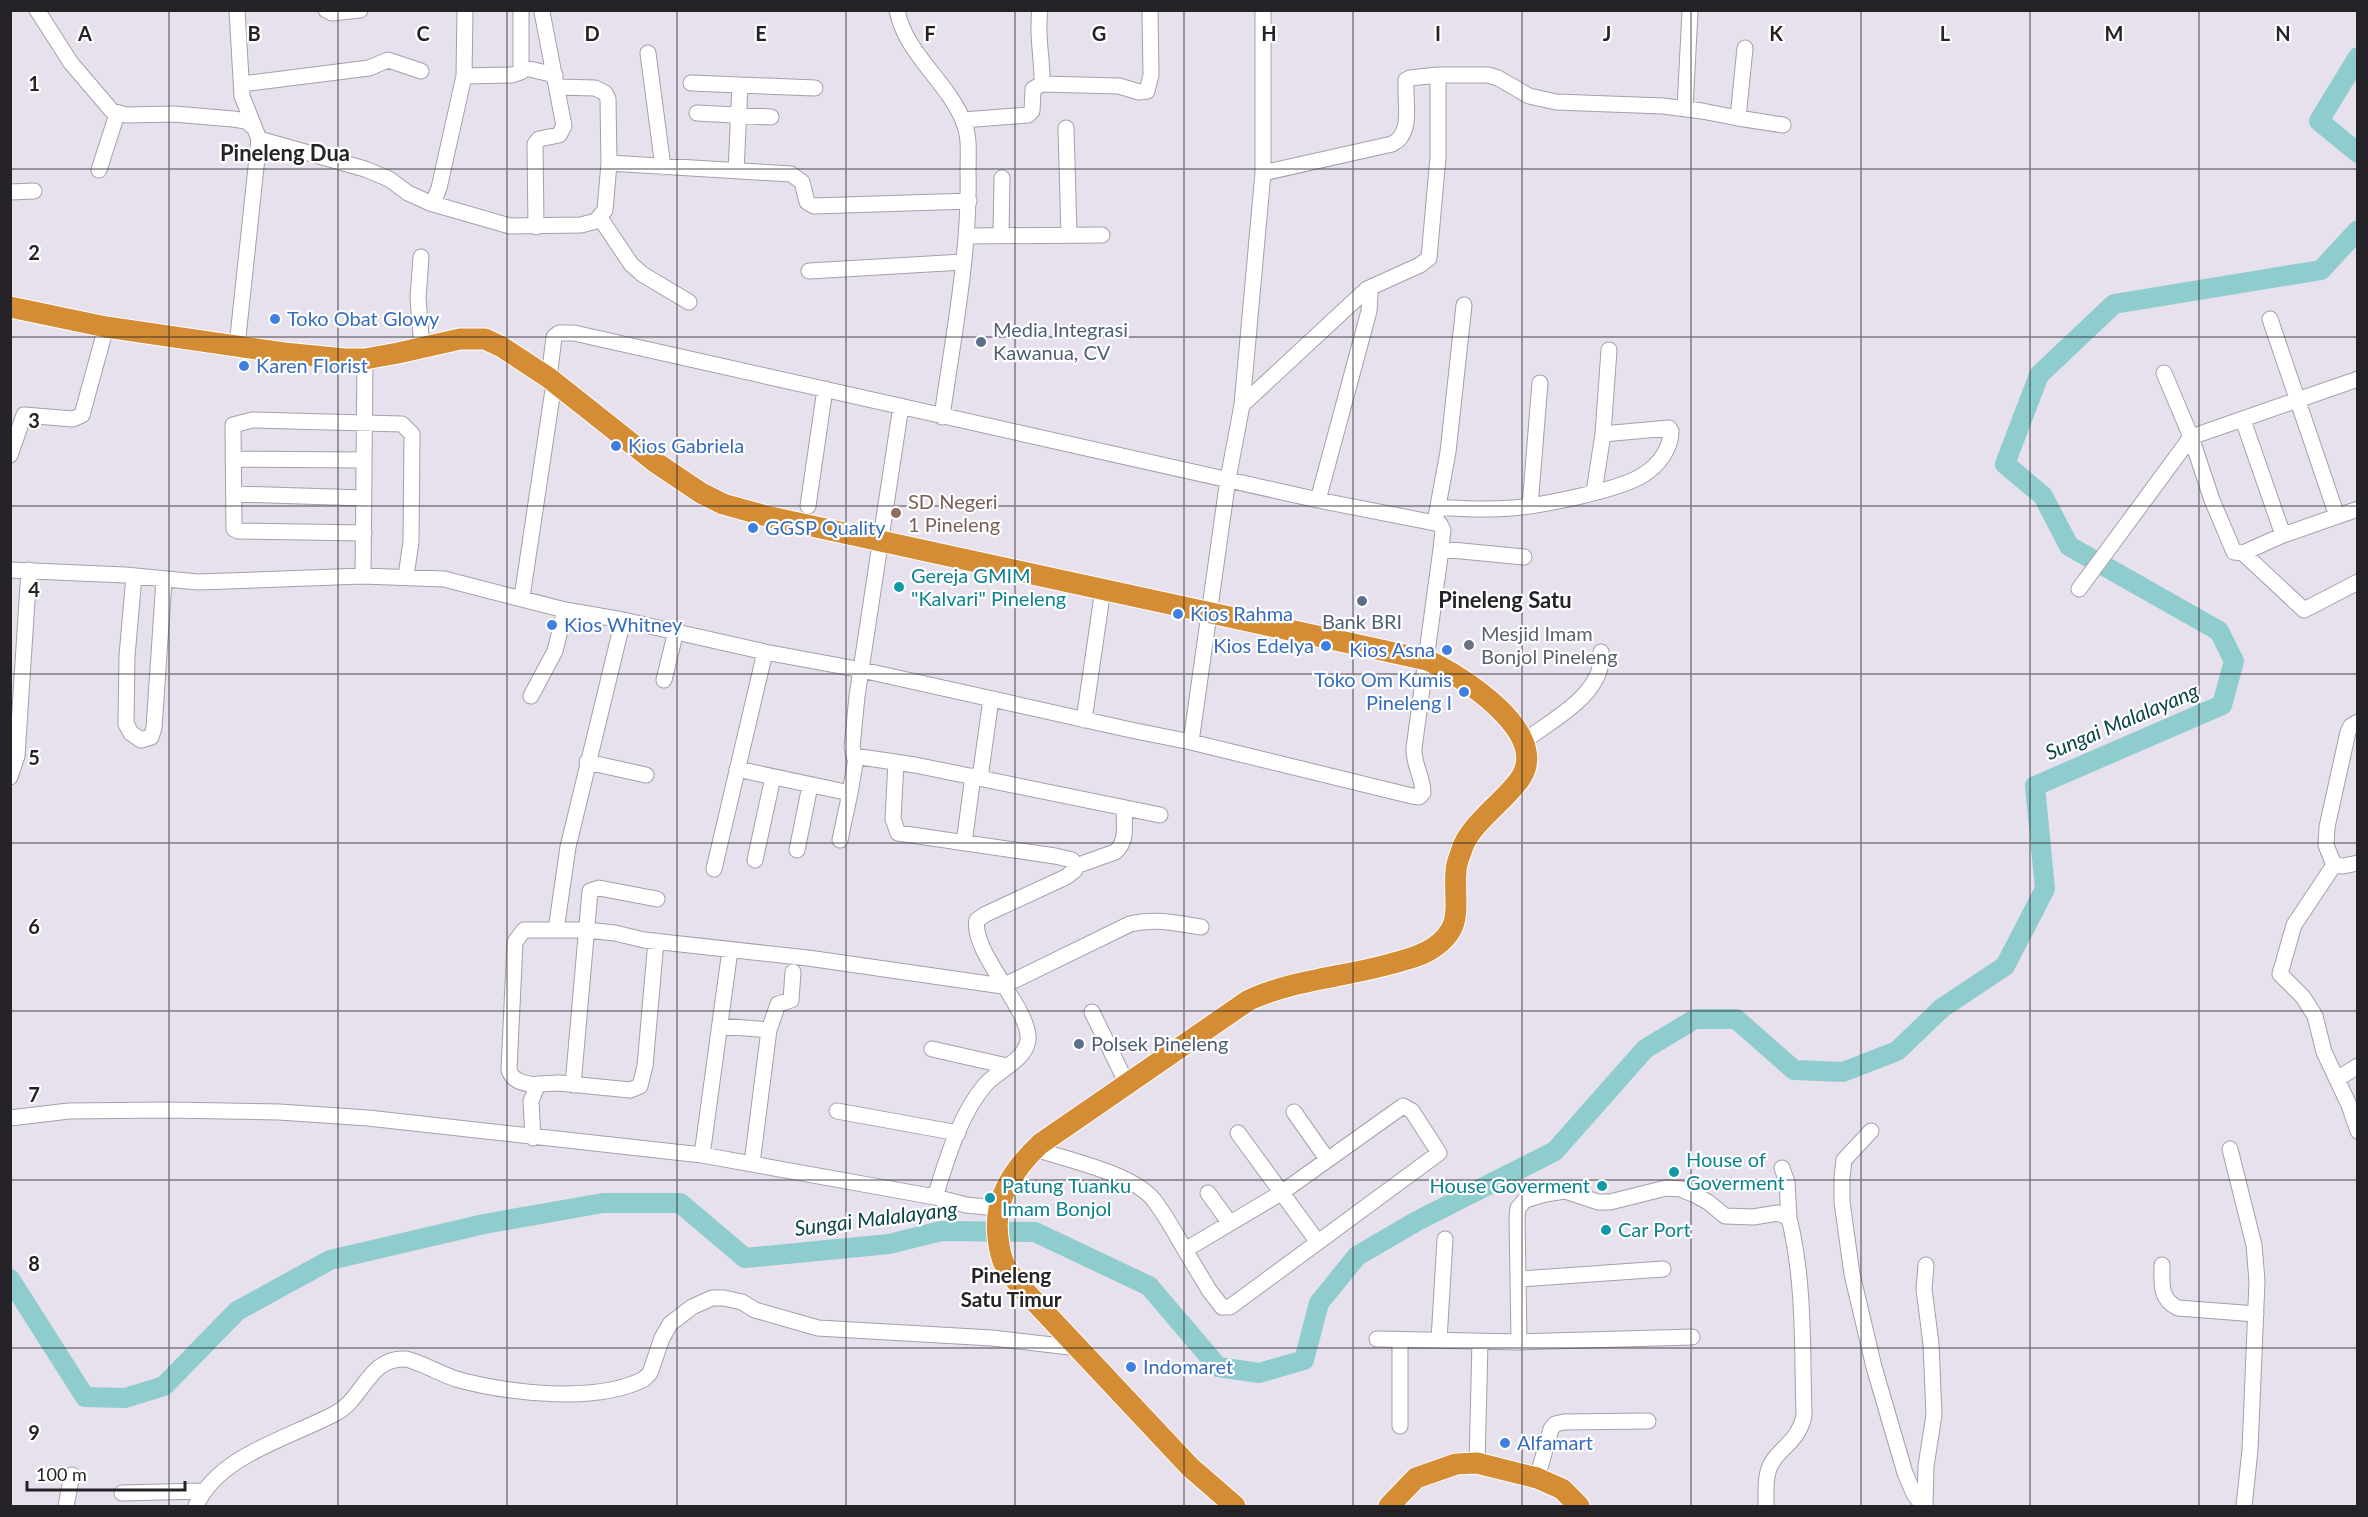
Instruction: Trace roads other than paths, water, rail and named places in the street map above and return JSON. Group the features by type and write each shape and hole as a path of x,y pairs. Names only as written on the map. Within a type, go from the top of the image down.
{"highway":[{"path":"10,307 106,327 345,359 365,359 460,339 485,339 502,347 551,380 682,481 723,504 766,516 1427,660 1449,670 1481,693 1510,722 1524,741 1526,761 1521,778 1464,843 1456,869 1456,918 1453,927 1442,941 1426,952 1403,960 1361,972 1301,983 1256,997 1035,1149 1016,1171 1002,1195 997,1213 999,1244 1006,1268 1021,1287 1190,1467 1235,1506"},
{"path":"1389,1506 1416,1478 1456,1464 1477,1463 1537,1478 1562,1489 1579,1506"}],"street":[{"path":"37,10 71,63 109,109 117,114 240,120 255,133 364,169 388,179 408,193 429,203 510,226 581,225 600,218 605,210 609,164 608,99 605,93 600,88 556,81 521,67"},
{"path":"237,10 244,105 255,133 237,346"},
{"path":"326,10 332,13 360,10"},
{"path":"429,203 435,198 439,188 464,76 465,10"},
{"path":"897,10 899,24 905,36 943,86 963,120 967,141 969,201 966,236 942,417"},
{"path":"1040,10 1038,40 1042,62 1042,84"},
{"path":"963,120 1028,115 1032,111 1033,89 1042,84 1119,86 1139,92 1147,91 1151,75 1150,10"},
{"path":"1191,742 1228,479 1242,405 1263,173 1263,10"},
{"path":"464,76 519,73 521,67 521,12 547,11 563,122 562,131 557,136 539,139 535,144 536,227"},
{"path":"1685,108 1690,12"},
{"path":"1738,118 1744,48"},
{"path":"648,53 663,167"},
{"path":"242,84 369,68 388,60 421,71"},
{"path":"1263,173 1394,144 1402,138 1406,130 1406,80 1438,75 1493,76 1529,96 1556,102 1685,108 1783,125"},
{"path":"1242,405 1367,289 1420,265 1429,258 1438,157 1438,75"},
{"path":"691,83 815,88"},
{"path":"736,171 740,85"},
{"path":"99,170 117,114"},
{"path":"697,114 771,117"},
{"path":"1066,128 1069,235"},
{"path":"609,164 794,175 802,182 807,202 814,206 969,201"},
{"path":"1001,234 1002,178"},
{"path":"10,192 34,191"},
{"path":"600,218 631,264 642,274 688,302"},
{"path":"966,236 1102,235"},
{"path":"421,257 418,298 422,348"},
{"path":"809,271 963,262"},
{"path":"1318,500 1369,311 1370,294 1367,289"},
{"path":"1434,523 1455,404 1464,305"},
{"path":"2270,319 2337,516"},
{"path":"10,455 24,415 73,419 82,415 106,327"},
{"path":"10,570 134,576 198,582 363,576 406,576 454,580 565,610 862,670 1191,742 1419,797 1423,793 1423,786 1414,759 1414,748 1443,530 1440,524 1318,500 568,332 559,333 554,337 551,380 522,597"},
{"path":"1594,492 1603,434 1610,350"},
{"path":"363,576 365,359"},
{"path":"2164,373 2191,437 2212,500 2234,552 2243,553 2283,535 2358,509"},
{"path":"1530,506 1540,383"},
{"path":"2079,590 2191,437 2299,399 2356,384"},
{"path":"808,506 825,389"},
{"path":"840,840 856,758 852,747 901,406"},
{"path":"364,534 238,531 234,529 232,424 252,420 402,424 412,434 411,542 406,576"},
{"path":"2243,420 2283,535"},
{"path":"1438,507 1530,506 1627,483 1645,474 1668,450 1671,431 1669,428 1603,434"},
{"path":"233,459 364,460"},
{"path":"234,494 364,498"},
{"path":"1441,549 1524,557"},
{"path":"2243,553 2304,610 2358,582"},
{"path":"10,777 18,750 29,570"},
{"path":"134,576 127,656 126,724 131,733 141,740 151,737 154,728 164,580"},
{"path":"1084,720 1103,589"},
{"path":"531,696 555,651 565,610"},
{"path":"556,930 568,847 623,620"},
{"path":"664,680 676,631"},
{"path":"714,869 765,652"},
{"path":"1524,741 1584,694 1600,671 1601,652"},
{"path":"964,843 991,699"},
{"path":"2334,865 2326,845 2328,823 2348,732 2351,726 2358,722"},
{"path":"856,758 896,762 977,777 1160,815"},
{"path":"587,762 646,775"},
{"path":"896,762 892,819 898,833 1068,858 1076,862 1076,866"},
{"path":"737,769 850,793"},
{"path":"756,860 773,777"},
{"path":"797,850 810,786"},
{"path":"935,1197 957,1133 980,1092 989,1080 1022,1054 1028,1038 1023,1019 1003,986 977,933 977,921 986,914 1066,877 1075,870 1076,866 1115,852 1120,848 1124,839 1124,808"},
{"path":"2334,865 2358,863"},
{"path":"2334,865 2296,922 2280,971 2281,976 2303,997 2315,1016 2324,1052 2358,1131"},
{"path":"573,1085 590,891 593,889 657,899"},
{"path":"656,941 645,1066 640,1086 630,1090 543,1083 535,1085 514,1079 509,1070 515,942 524,930 586,930 615,933 656,941 808,958 1003,986 1130,924 1162,921 1201,927"},
{"path":"702,1155 730,950"},
{"path":"752,1163 769,1030 778,1004 790,1000 794,972"},
{"path":"1092,1012 1127,1084"},
{"path":"720,1026 769,1030"},
{"path":"932,1049 1007,1066"},
{"path":"2337,1079 2358,1066"},
{"path":"533,1138 530,1108 535,1085"},
{"path":"1035,1149 1113,1174 1142,1190 1157,1205 1209,1290 1222,1307 1226,1308 1439,1153 1412,1111 1403,1106 1281,1193 1185,1250"},
{"path":"10,1118 69,1111 279,1112 368,1118 702,1155 935,1197 997,1213"},
{"path":"837,1111 957,1133"},
{"path":"1294,1112 1327,1159"},
{"path":"1871,1131 1844,1161 1842,1178 1845,1226 1852,1274 1874,1367 1905,1473 1914,1494 1924,1506"},
{"path":"1238,1133 1317,1241"},
{"path":"2230,1149 2254,1245 2257,1281 2250,1450 2244,1506"},
{"path":"1766,1506 1768,1471 1778,1455 1795,1439 1801,1429 1804,1416 1800,1293 1786,1182 1782,1168"},
{"path":"1519,1342 1518,1208 1528,1198 1565,1191 1598,1202 1610,1202 1659,1189 1678,1189 1708,1202 1725,1216 1753,1217 1778,1213 1789,1218"},
{"path":"1208,1193 1229,1222"},
{"path":"1439,1341 1444,1239"},
{"path":"1924,1506 1926,1466 1934,1415 1931,1344 1924,1289 1926,1264"},
{"path":"2162,1265 2164,1296 2169,1303 2178,1308 2256,1314"},
{"path":"1519,1279 1663,1269"},
{"path":"196,1506 202,1491 235,1463 290,1434 337,1413 344,1408 372,1373 390,1362 409,1360 454,1378 516,1390 550,1393 595,1392 644,1379 650,1373 662,1338 670,1324 692,1307 712,1298 742,1302 755,1310 818,1328 992,1338 1078,1347"},
{"path":"1377,1339 1519,1342 1692,1337"},
{"path":"1400,1340 1400,1426"},
{"path":"1477,1463 1480,1342"},
{"path":"1537,1478 1551,1430 1555,1424 1648,1421"},
{"path":"66,1506 72,1474"},
{"path":"122,1493 202,1491"}],"waterway":[{"name":"Sungai Malalayang","path":"2358,57 2319,121 2358,153"},
{"name":"Sungai Malalayang","path":"10,1279 85,1397 125,1398 164,1386 237,1311 330,1260 484,1224 603,1203 680,1203 745,1258 889,1244 941,1231 1035,1232 1149,1286 1218,1367 1259,1373 1304,1360 1319,1303 1357,1256 1417,1221 1555,1151 1645,1049 1695,1019 1736,1019 1794,1070 1843,1072 1897,1051 1942,1008 2005,966 2045,889 2035,786 2222,705 2234,661 2219,631 2069,546 2043,496 2005,464 2039,375 2114,304 2321,270 2358,230"}],"place":[{"name":"Toko Obat Glowy","path":"275,319"},
{"name":"Media Integrasi Kawanua, CV","path":"981,342"},
{"name":"Karen Florist","path":"244,366"},
{"name":"Kios Gabriela","path":"616,446"},
{"name":"SD Negeri 1 Pineleng","path":"896,513"},
{"name":"GGSP Quality","path":"753,528"},
{"name":"Gereja GMIM \"Kalvari\" Pineleng","path":"899,587"},
{"name":"Bank BRI","path":"1362,601"},
{"name":"Kios Rahma","path":"1178,614"},
{"name":"Kios Whitney","path":"552,625"},
{"name":"Mesjid Imam Bonjol Pineleng","path":"1469,645"},
{"name":"Kios Edelya","path":"1326,646"},
{"name":"Kios Asna","path":"1447,650"},
{"name":"Toko Om Kumis Pineleng I","path":"1464,692"},
{"name":"Polsek Pineleng","path":"1079,1044"},
{"name":"House of Goverment","path":"1674,1172"},
{"name":"House Goverment","path":"1602,1186"},
{"name":"Patung Tuanku Imam Bonjol","path":"990,1198"},
{"name":"Car Port","path":"1606,1230"},
{"name":"Indomaret","path":"1131,1367"},
{"name":"Alfamart","path":"1505,1443"}],"district":[{"name":"Pineleng Dua","path":"285,153"},
{"name":"Pineleng Satu","path":"1505,600"},
{"name":"Pineleng Satu Timur","path":"1011,1288"}]}
